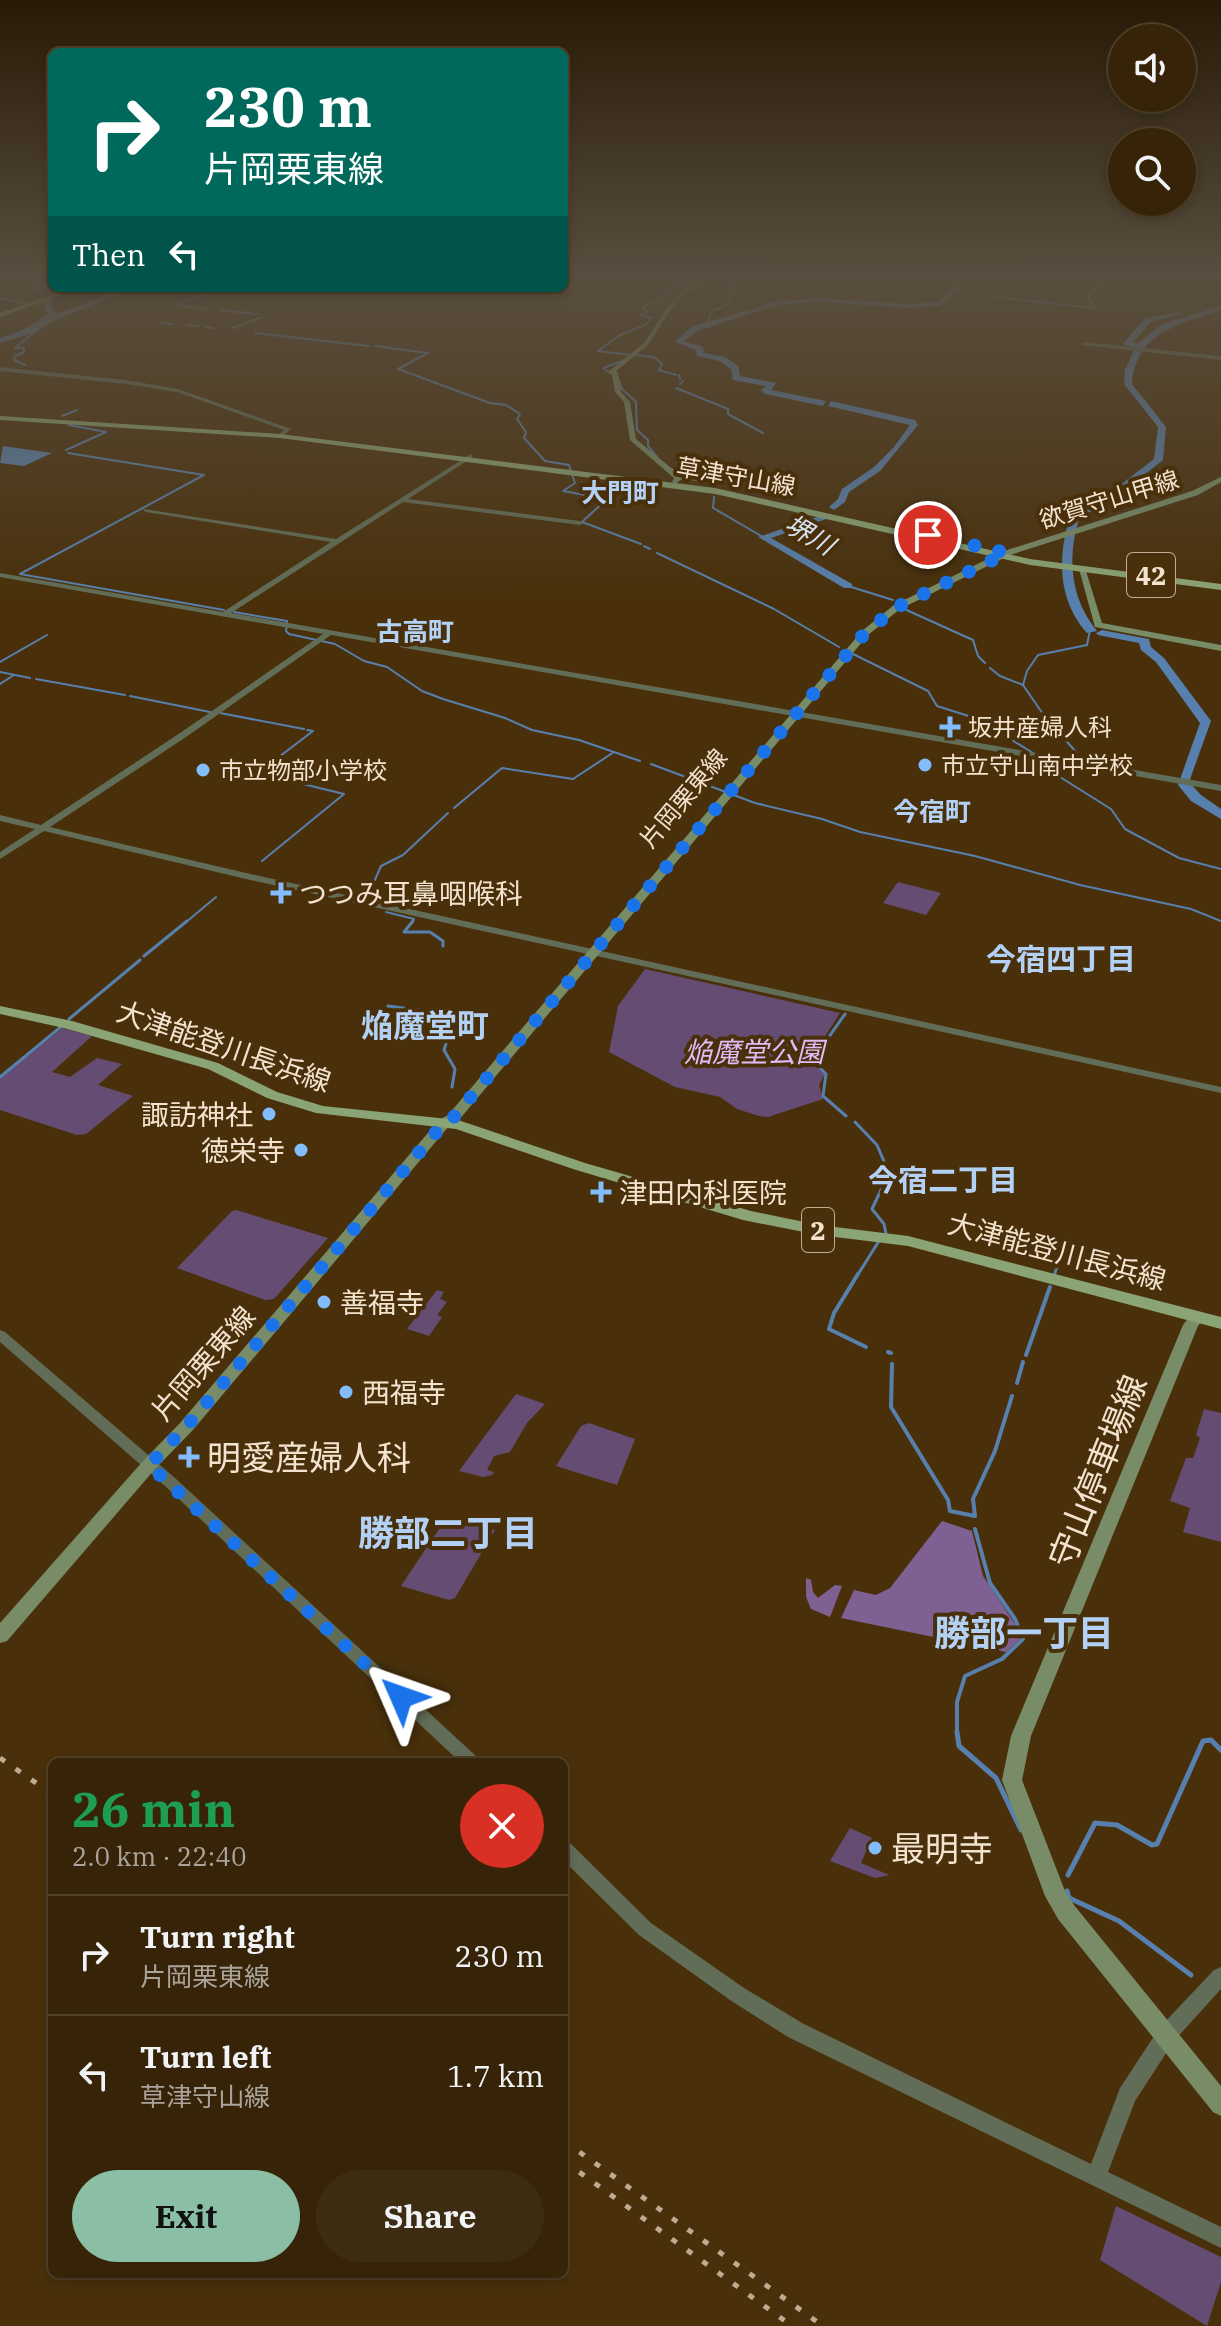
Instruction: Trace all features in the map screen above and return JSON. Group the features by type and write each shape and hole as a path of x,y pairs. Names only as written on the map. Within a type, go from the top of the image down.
{"main road":[{"path":"617,383 618,392 627,402 633,440 677,480"},
{"name":"草津守山線","path":"0,416 282,435 677,480 1082,571 1221,584"},
{"name":"草津守山線","path":"469,457 716,489"},
{"name":"欲賀守山甲線","path":"1004,554 1195,493 1221,479"},
{"name":"草津守山線","path":"1004,554 1221,584"},
{"name":"片岡栗東線","path":"0,1636 186,1427 444,1123 453,1118 724,792 865,633 897,607 1004,554"},
{"path":"1082,571 1093,617 1098,625 1221,648"},
{"name":"大津能登川長浜線","path":"0,1010 93,1031 213,1066 272,1095 321,1110 444,1123 652,1189 749,1216 819,1230 908,1241 1221,1323"},
{"name":"守山停車場線","path":"1197,1317 1191,1325 1021,1736 1012,1771 1014,1787 1056,1896 1221,2104"}],"street":[{"path":"129,383 178,391 288,429 282,435"},
{"path":"224,614 469,457"},
{"path":"402,500 580,523"},
{"path":"146,510 336,541"},
{"path":"0,575 1221,788"},
{"path":"0,856 330,632"},
{"path":"0,818 382,906 1221,1090"},
{"path":"0,1335 149,1465 467,1758"},
{"path":"568,1853 645,1929 783,2023 1221,2238"},
{"path":"1097,2175 1127,2095 1167,2034 1221,1976"}],"green space":[{"path":"898,882 941,893 926,915 883,903"},
{"name":"焔魔堂公園","path":"645,969 840,1013 810,1060 825,1074 819,1085 823,1099 768,1117 759,1116 737,1109 720,1097 675,1087 609,1052 618,1006"},
{"path":"63,1028 92,1036 52,1072 70,1077 97,1058 122,1064 98,1085 133,1096 86,1134 77,1135 0,1110 0,1078"},
{"path":"236,1210 328,1238 274,1299 265,1300 177,1268"},
{"path":"437,1290 444,1292 440,1299 447,1302 437,1315 442,1317 429,1336 407,1329"},
{"path":"516,1394 545,1404 527,1423 510,1452 494,1456 487,1470 494,1472 492,1475 483,1477 459,1471"},
{"path":"1204,1409 1221,1413 1221,1542 1183,1532 1190,1508 1170,1501 1186,1458 1193,1458 1200,1438 1196,1435"},
{"path":"589,1423 635,1439 617,1485 556,1466 581,1426"},
{"path":"447,1517 495,1530 455,1598 449,1600 401,1586"},
{"path":"850,1828 872,1838 861,1863 889,1875 875,1878 830,1861"},
{"path":"1116,2206 1221,2257 1221,2282 1207,2326 1100,2260"}],"shaded area":[{"path":"942,1521 972,1531 983,1576 1019,1630 1020,1639 1006,1652 841,1618 854,1590 876,1595 890,1588"},
{"path":"806,1578 811,1580 813,1592 818,1598 835,1585 842,1586 830,1617 811,1609 806,1597"}],"water":[{"path":"3,446 52,453 24,466 0,463"}],"waterway":[{"path":"435,383 490,403 506,405 520,414 517,419 526,432 524,438 545,461 569,465 575,483 563,491 607,499 582,522 641,544"},
{"path":"620,383 622,389 636,402 637,430 648,440 648,446 657,457"},
{"name":"堺川","path":"760,383 773,385 765,390 768,392 823,403"},
{"path":"1091,631 1082,621 1070,593 1068,545 1075,517 1118,491 1158,460 1162,427 1128,383"},
{"path":"676,388 728,409 728,414 763,433"},
{"name":"堺川","path":"831,404 912,422 914,425 898,447"},
{"path":"62,416 77,410"},
{"path":"66,450 106,432 69,425"},
{"name":"堺川","path":"834,507 842,500 845,491 877,469 896,449"},
{"path":"68,453 204,475 20,574 224,610"},
{"path":"672,469 686,478"},
{"path":"714,497 713,508 763,537"},
{"name":"堺川","path":"827,517 763,537 848,586"},
{"path":"644,546 650,549"},
{"path":"657,553 774,609 839,647"},
{"path":"848,586 893,600"},
{"path":"902,608 973,640 978,656 985,663"},
{"path":"234,612 287,621 286,631 289,634 335,644 364,661 387,667 422,691 532,730 579,740 614,752"},
{"path":"1023,685 1027,671 1038,655 1087,645 1090,630"},
{"path":"1102,633 1145,641 1145,648 1160,660 1205,721"},
{"path":"0,662 47,635"},
{"path":"853,654 928,691 937,706 978,719 1033,753"},
{"path":"990,668 1000,676 1023,685"},
{"path":"0,672 30,678"},
{"path":"0,684 14,675"},
{"path":"36,679 125,695"},
{"path":"1023,685 1045,717 1077,753"},
{"path":"130,696 210,712"},
{"path":"220,713 304,729"},
{"path":"1185,779 1206,724"},
{"path":"262,861 344,794 258,773 313,731 307,730"},
{"path":"454,808 502,768 573,779 614,752"},
{"path":"614,752 640,761"},
{"path":"1044,759 1060,777 1111,809 1125,829 1179,858 1221,869"},
{"path":"651,764 755,803 822,819 860,832 975,856 1080,885 1191,909 1221,921"},
{"path":"1185,785 1196,798 1221,815"},
{"path":"378,899 362,889 374,882 381,866 403,855 448,813"},
{"path":"185,923 216,897"},
{"path":"386,912 414,919 411,923"},
{"path":"144,956 187,921"},
{"path":"413,921 404,932 430,932 443,941 443,946"},
{"path":"69,1019 140,960"},
{"path":"388,1006 449,1014 452,1025 444,1050 455,1069 452,1087"},
{"path":"845,1014 826,1041 817,1065 826,1074 823,1096 846,1116"},
{"path":"0,1077 62,1026"},
{"path":"855,1122 877,1145 889,1173 872,1209 884,1224 886,1234"},
{"path":"1054,1276 1066,1239"},
{"path":"857,1276 879,1241"},
{"path":"858,1274 834,1313 829,1329 866,1347"},
{"path":"1026,1355 1050,1287"},
{"path":"1017,1383 1023,1362"},
{"path":"892,1364 891,1407 948,1500 950,1511 975,1516 973,1499 995,1451 1012,1396"},
{"path":"957,1732 957,1702 965,1676 1002,1659 1023,1639 1015,1619 990,1583 975,1529"},
{"path":"957,1732 959,1746 996,1778 1021,1830"},
{"path":"1068,1875 1095,1823 1117,1825 1152,1845 1157,1844 1203,1741 1211,1740 1221,1750"},
{"path":"1067,1891 1069,1898 1119,1921 1191,1975"}],"railway":[{"path":"0,1758 48,1791"},
{"path":"568,2144 823,2326"},
{"path":"568,2164 792,2326"}],"place":[{"name":"坂井産婦人科","path":"950,727"},
{"name":"市立守山南中学校","path":"925,765"},
{"name":"市立物部小学校","path":"203,770"},
{"name":"つつみ耳鼻咽喉科","path":"281,893"},
{"name":"諏訪神社","path":"269,1114"},
{"name":"徳栄寺","path":"301,1150"},
{"name":"津田内科医院","path":"601,1192"},
{"name":"善福寺","path":"324,1302"},
{"name":"西福寺","path":"346,1392"},
{"name":"明愛産婦人科","path":"189,1457"},
{"name":"最明寺","path":"875,1848"}],"district":[{"name":"大門町","path":"620,492"},
{"name":"古高町","path":"415,631"},
{"name":"今宿町","path":"932,811"},
{"name":"今宿四丁目","path":"1061,958"},
{"name":"焔魔堂町","path":"425,1025"},
{"name":"今宿二丁目","path":"943,1179"},
{"name":"勝部二丁目","path":"448,1532"},
{"name":"勝部一丁目","path":"1024,1632"}],"route":[{"path":"401,1697 149,1465 186,1427 444,1123 453,1118 578,973 865,633 897,607 1007,553 928,535"}]}
